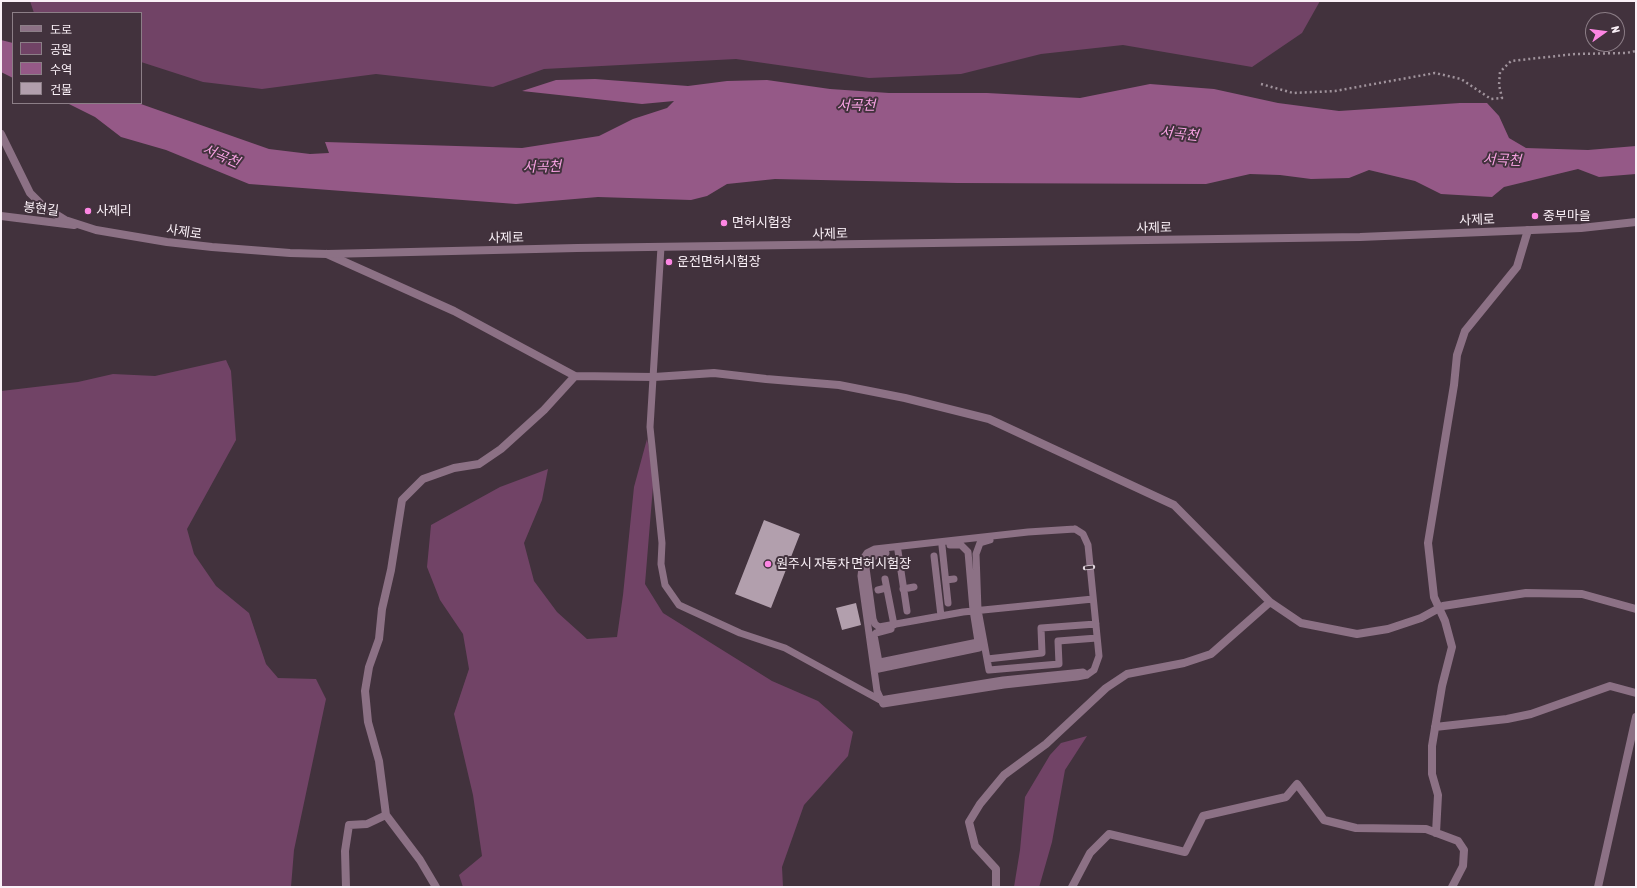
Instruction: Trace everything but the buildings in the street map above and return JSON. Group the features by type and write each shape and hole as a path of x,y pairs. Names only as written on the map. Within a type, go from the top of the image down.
{"street":[{"name":"사제로","path":"1,134 30,193 44,207 65,220 78,225 160,240 259,252 327,254 1360,237 1581,228 1636,222"},
{"name":"봉현길","path":"1,216 78,225"},
{"path":"1436,832 1438,795 1432,774 1432,746 1442,686 1452,647 1445,621 1434,597 1428,543 1454,385 1457,355 1465,330 1517,267 1528,230"},
{"path":"327,254 454,311 575,376 654,377 714,373 839,385 905,398 990,419 1174,504 1270,602 1301,622 1357,634 1388,629 1421,618 1439,608 1471,600 1526,593 1582,594 1636,609"},
{"path":"436,887 420,860 386,815 379,761 368,722 365,690 369,667 379,639 382,609 391,570 402,500 423,479 454,468 479,464 501,449 544,410 575,376"},
{"path":"996,887 996,869 975,846 970,822 980,804 1004,775 1046,744 1106,688 1127,674 1184,663 1211,654 1270,602"},
{"path":"1435,727 1507,719 1531,714 1610,686 1636,693"},
{"path":"1598,887 1636,717"},
{"path":"1072,887 1090,853 1109,834 1185,852 1203,816 1286,797 1297,784 1324,820 1356,828 1426,829 1458,841 1464,850 1463,866 1452,887"},
{"path":"346,887 345,851 349,825 367,824 386,815"}],"lane":[{"path":"661,248 650,427 662,543 661,564 665,586 679,605 740,633 792,652 882,702 1087,675 1094,670 1098,662 1097,638 1096,624 1086,547 1083,537 1080,534 1072,532 987,540 980,543 976,554 976,612 989,670 1059,664 1058,641 1097,638"},
{"path":"876,666 865,614 860,569 868,553 875,549 1028,532 1075,529 1081,531 1088,541 1092,601"},
{"path":"876,666 978,642 976,612 968,552 964,546 958,544 875,555 868,562 866,568 874,622 879,626 894,625 941,616 976,612 1092,601"},
{"path":"942,546 948,603"},
{"path":"898,551 907,611"},
{"path":"934,556 932,572 941,616"},
{"path":"885,579 894,625"},
{"path":"946,580 954,579"},
{"path":"903,589 914,587"},
{"path":"878,590 886,588"},
{"path":"882,702 877,691 874,635 876,633 976,612"},
{"path":"987,659 1042,654 1041,628 1096,624"}],"path":[{"path":"1261,84 1293,94 1335,91 1435,73 1461,79 1491,99 1502,98 1499,85 1500,72 1511,61 1575,54 1626,53 1636,51"}],"green space":[{"path":"30,1 1320,1 1302,33 1252,67 1123,45 1041,54 961,74 869,78 736,59 544,69 493,87 376,74 262,89 203,82 142,62 142,12 34,12"},
{"path":"226,360 231,371 236,440 187,529 194,554 216,586 249,613 266,664 278,678 316,679 326,699 294,850 291,887 1,887 1,391 78,382 113,374 155,376"},
{"path":"647,439 654,474 645,584 663,613 772,681 818,701 853,732 848,756 804,805 782,867 783,887 463,887 459,875 482,856 473,795 454,714 469,669 463,634 440,600 427,567 431,525 500,487 548,469 542,500 524,543 534,581 557,612 587,639 617,637 623,595 634,487"},
{"path":"1087,736 1065,770 1052,842 1039,887 1014,887 1020,850 1025,797 1050,755 1061,743"}],"water":[{"path":"1,40 12,43 12,78 1,72"},
{"name":"서곡천","path":"595,79 688,86 727,81 767,80 830,89 889,93 987,93 1080,98 1150,84 1214,89 1278,103 1339,111 1460,103 1487,103 1499,116 1509,138 1526,148 1588,150 1636,146 1636,174 1599,177 1578,169 1504,187 1492,197 1441,194 1415,181 1369,170 1349,178 1311,179 1280,175 1250,174 1206,184 957,183 775,179 727,184 707,196 691,200 598,197 516,204 249,184 166,150 121,137 95,117 69,104 141,104 269,149 310,154 329,153 325,142 522,148 599,136 633,119 667,108 674,101 642,104 522,91 556,80"}],"railway":[{"path":"1085,568 1093,567"}],"place":[{"name":"사제리","path":"88,211"},
{"name":"중부마을","path":"1535,216"},
{"name":"면허시험장","path":"724,223"},
{"name":"운전면허시험장","path":"669,262"},
{"name":"원주시 자동차 면허시험장","path":"768,564"}]}
